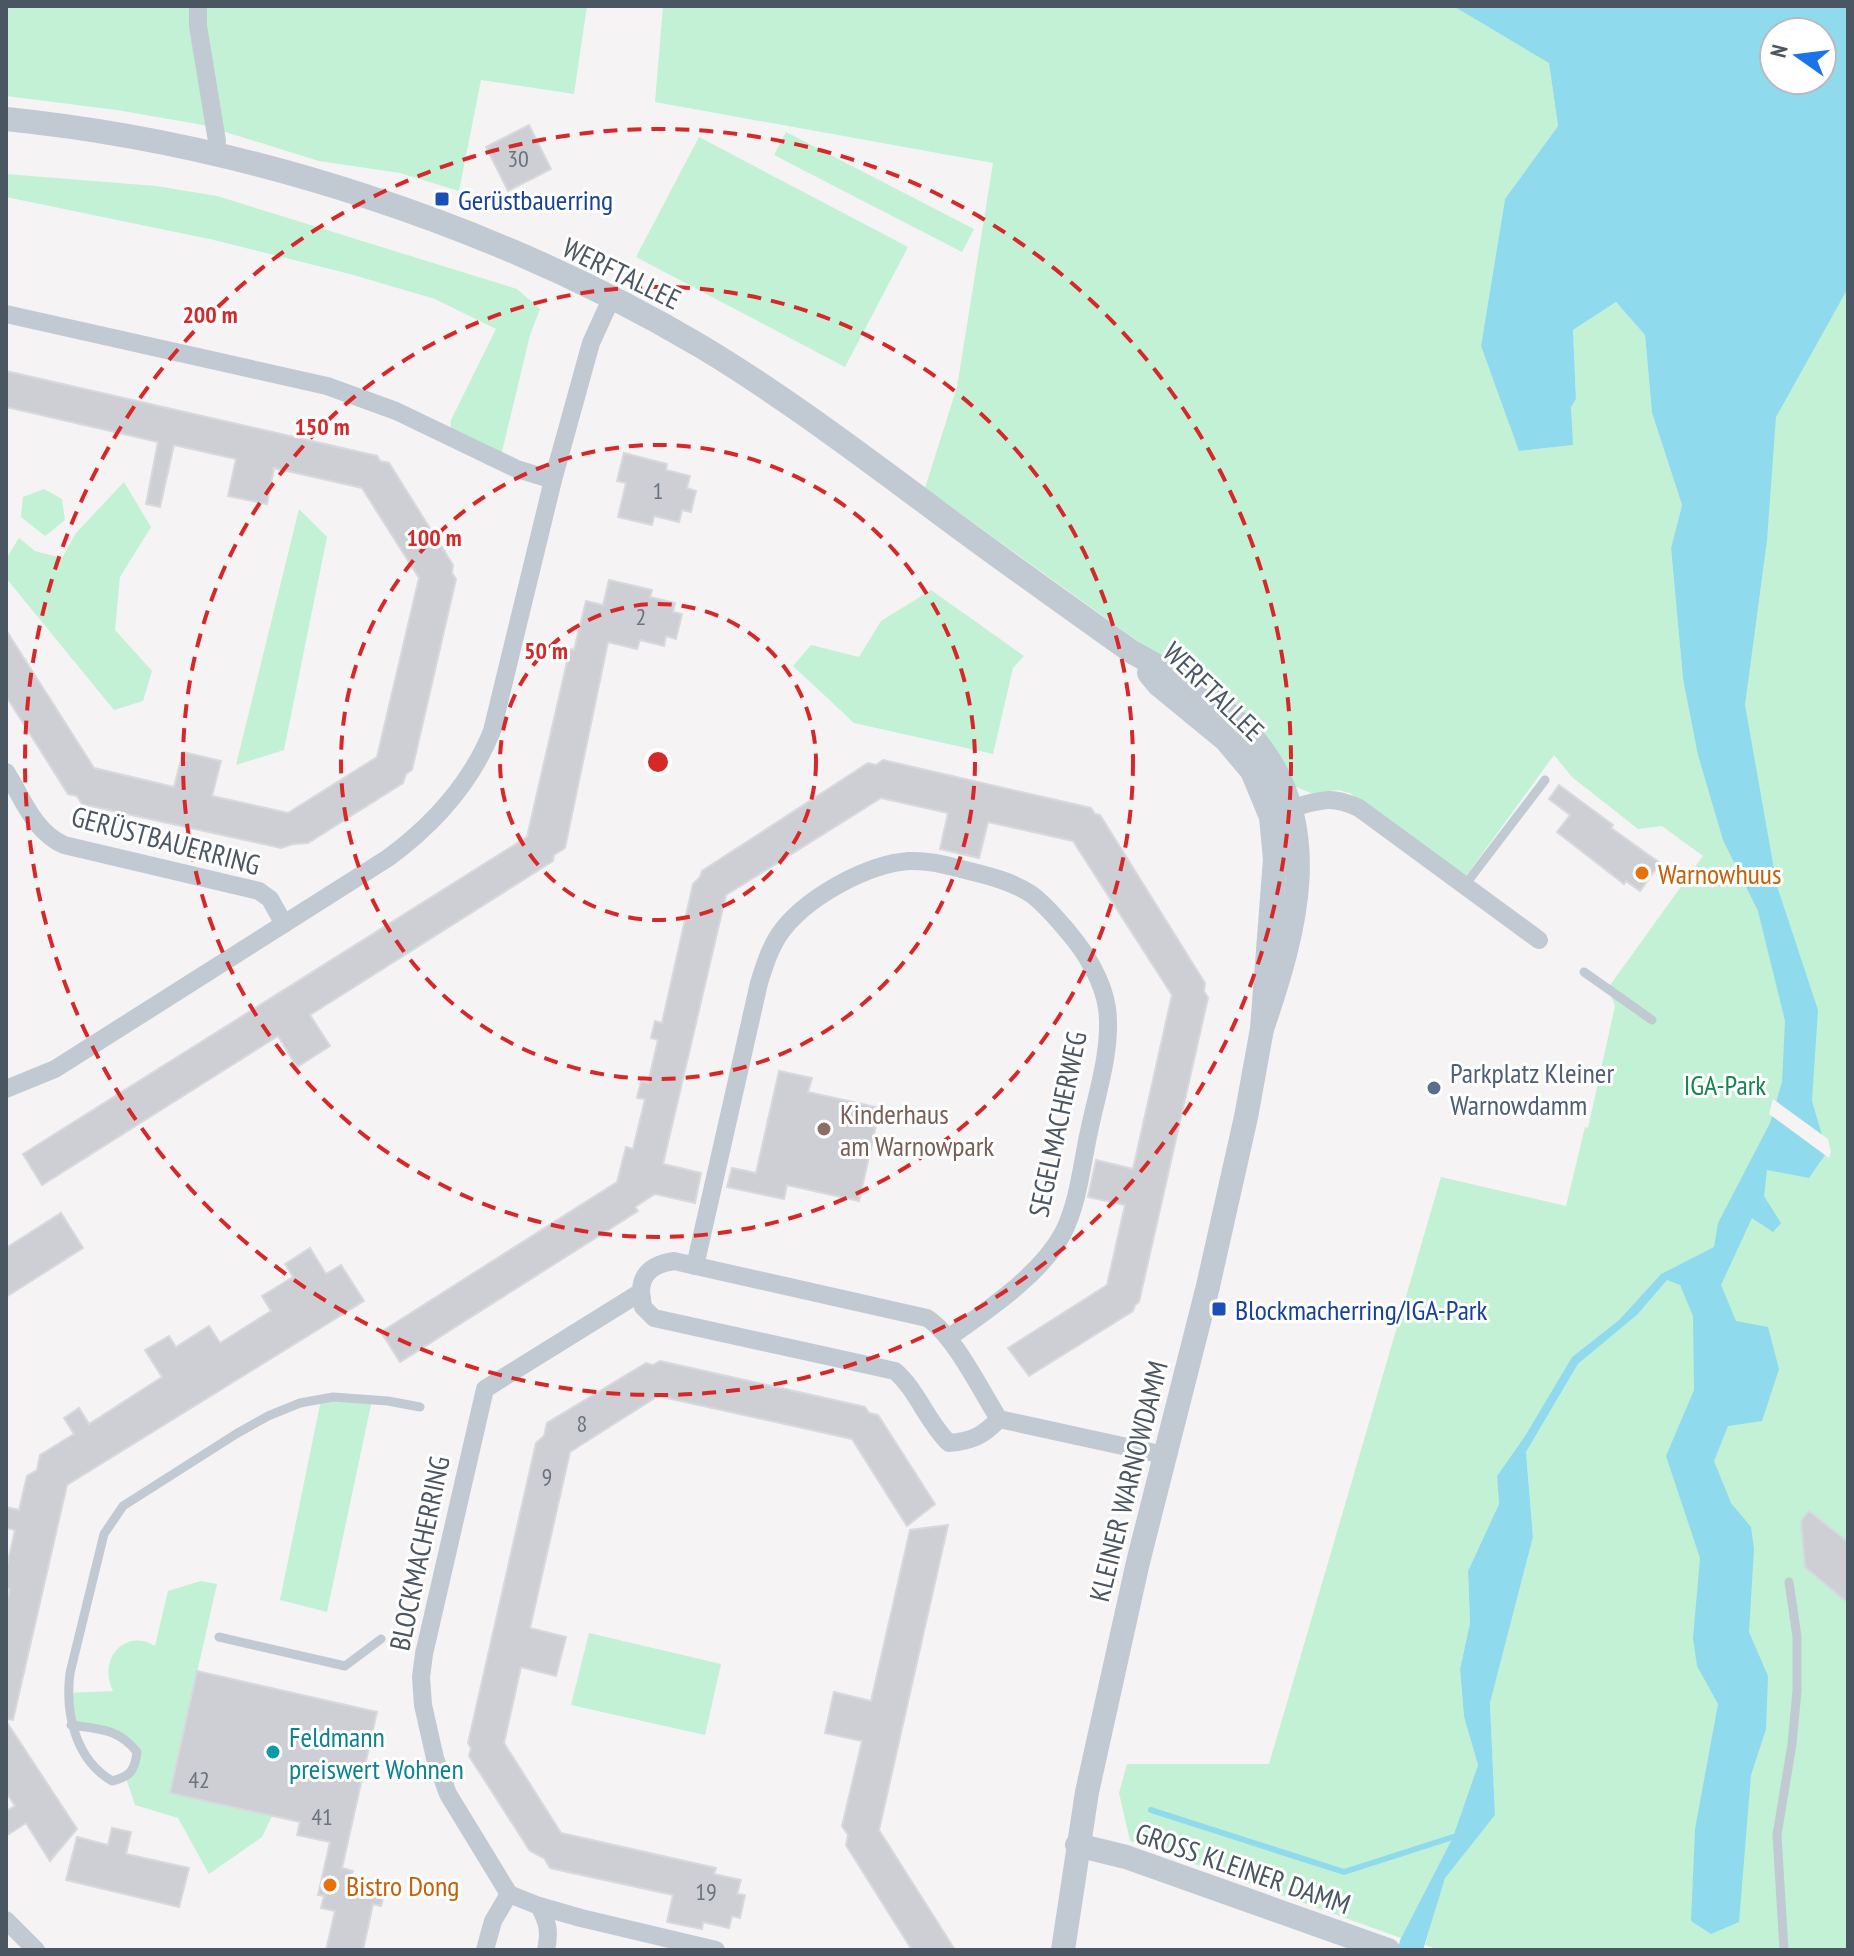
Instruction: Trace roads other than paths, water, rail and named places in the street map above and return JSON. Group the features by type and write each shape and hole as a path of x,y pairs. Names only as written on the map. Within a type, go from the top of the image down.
{"street":[{"path":"198,6 198,26 217,141 214,154"},
{"name":"WERFTALLEE","path":"6,119 119,133 214,154 291,174 417,215 471,235 611,299 701,347 815,420 1132,652 1159,685 1242,757 1259,785 1282,812"},
{"path":"6,1089 55,1069 413,840 455,794 484,750 492,731 553,480 591,343 611,299"},
{"path":"6,314 327,386 396,411 517,469 553,480"},
{"name":"GERÜSTBAUERRING","path":"6,772 34,820 50,838 64,845 259,891 270,899 284,924"},
{"path":"1282,812 1315,802 1340,799 1359,808 1539,940"},
{"name":"KLEINER WARNOWDAMM","path":"1063,1950 1077,1845 1121,1638 1208,1286 1246,1117 1262,1029 1275,859 1282,812"},
{"name":"SEGELMACHERWEG","path":"695,1266 759,983 771,950 784,928 819,896 875,868 909,861 933,863 992,877 1029,892 1047,907 1075,941 1094,971 1107,1007 1107,1038 1102,1072 1064,1231 1047,1258 985,1312 948,1338"},
{"name":"BLOCKMACHERRING","path":"509,1894 448,1794 435,1758 423,1705 421,1677 485,1389 641,1292 641,1284 648,1272 658,1264 674,1261 927,1318 948,1338 999,1419"},
{"path":"641,1292 643,1307 654,1318 895,1371 905,1380 939,1434 949,1443 971,1441 984,1434 999,1419 1164,1455"},
{"name":"GROSS KLEINER DAMM","path":"1077,1845 1126,1857 1388,1950"},
{"path":"485,1950 493,1921 509,1894 539,1906 716,1950"},
{"path":"539,1906 548,1922 550,1935 546,1950"},
{"path":"6,1920 36,1950"}],"lane":[{"path":"1465,885 1545,780"},
{"path":"1584,972 1652,1020"},
{"path":"71,1725 107,1730 126,1738 137,1752 135,1768 126,1778 112,1781 86,1759 71,1725 67,1693 104,1534 123,1506 236,1434 300,1403 333,1397 420,1407"},
{"path":"1784,1950 1777,1835 1797,1691 1797,1637 1789,1582"},
{"path":"219,1637 345,1666 381,1639"}],"water":[{"path":"1453,6 1848,6 1848,288 1776,417 1767,540 1745,705 1777,886 1818,1010 1812,1101 1827,1152 1809,1178 1767,1170 1764,1196 1781,1223 1773,1232 1752,1218 1721,1285 1736,1321 1768,1327 1779,1369 1762,1421 1728,1426 1714,1461 1731,1503 1751,1527 1754,1549 1749,1632 1768,1676 1766,1729 1751,1775 1739,1922 1711,1934 1691,1921 1695,1829 1718,1704 1697,1666 1693,1638 1700,1558 1666,1456 1694,1390 1693,1316 1680,1285 1667,1280 1638,1314 1578,1364 1526,1452 1533,1537 1490,1703 1495,1815 1445,1878 1423,1950 1397,1950 1453,1837 1478,1765 1464,1717 1460,1669 1470,1623 1468,1571 1499,1504 1497,1476 1572,1357 1619,1320 1661,1274 1714,1247 1718,1223 1770,1123 1782,1082 1785,1021 1758,911 1723,840 1698,755 1683,679 1671,548 1682,505 1652,413 1645,335 1616,302 1573,330 1576,399 1571,407 1573,445 1519,451 1481,346 1505,199 1558,126 1549,63"}],"waterway":[{"path":"1151,1810 1344,1872 1453,1837 1460,1840"}],"place":[{"name":"Gerüstbauerring","path":"442,199"},
{"name":"Warnowhuus","path":"1642,873"},
{"name":"Parkplatz Kleiner Warnowdamm","path":"1434,1088"},
{"name":"Kinderhaus am Warnowpark","path":"824,1129"},
{"name":"Blockmacherring/IGA-Park","path":"1219,1309"},
{"name":"Feldmann preiswert Wohnen","path":"273,1752"},
{"name":"Bistro Dong","path":"330,1885"}],"park label":[{"name":"IGA-Park","path":"1725,1084"}]}
